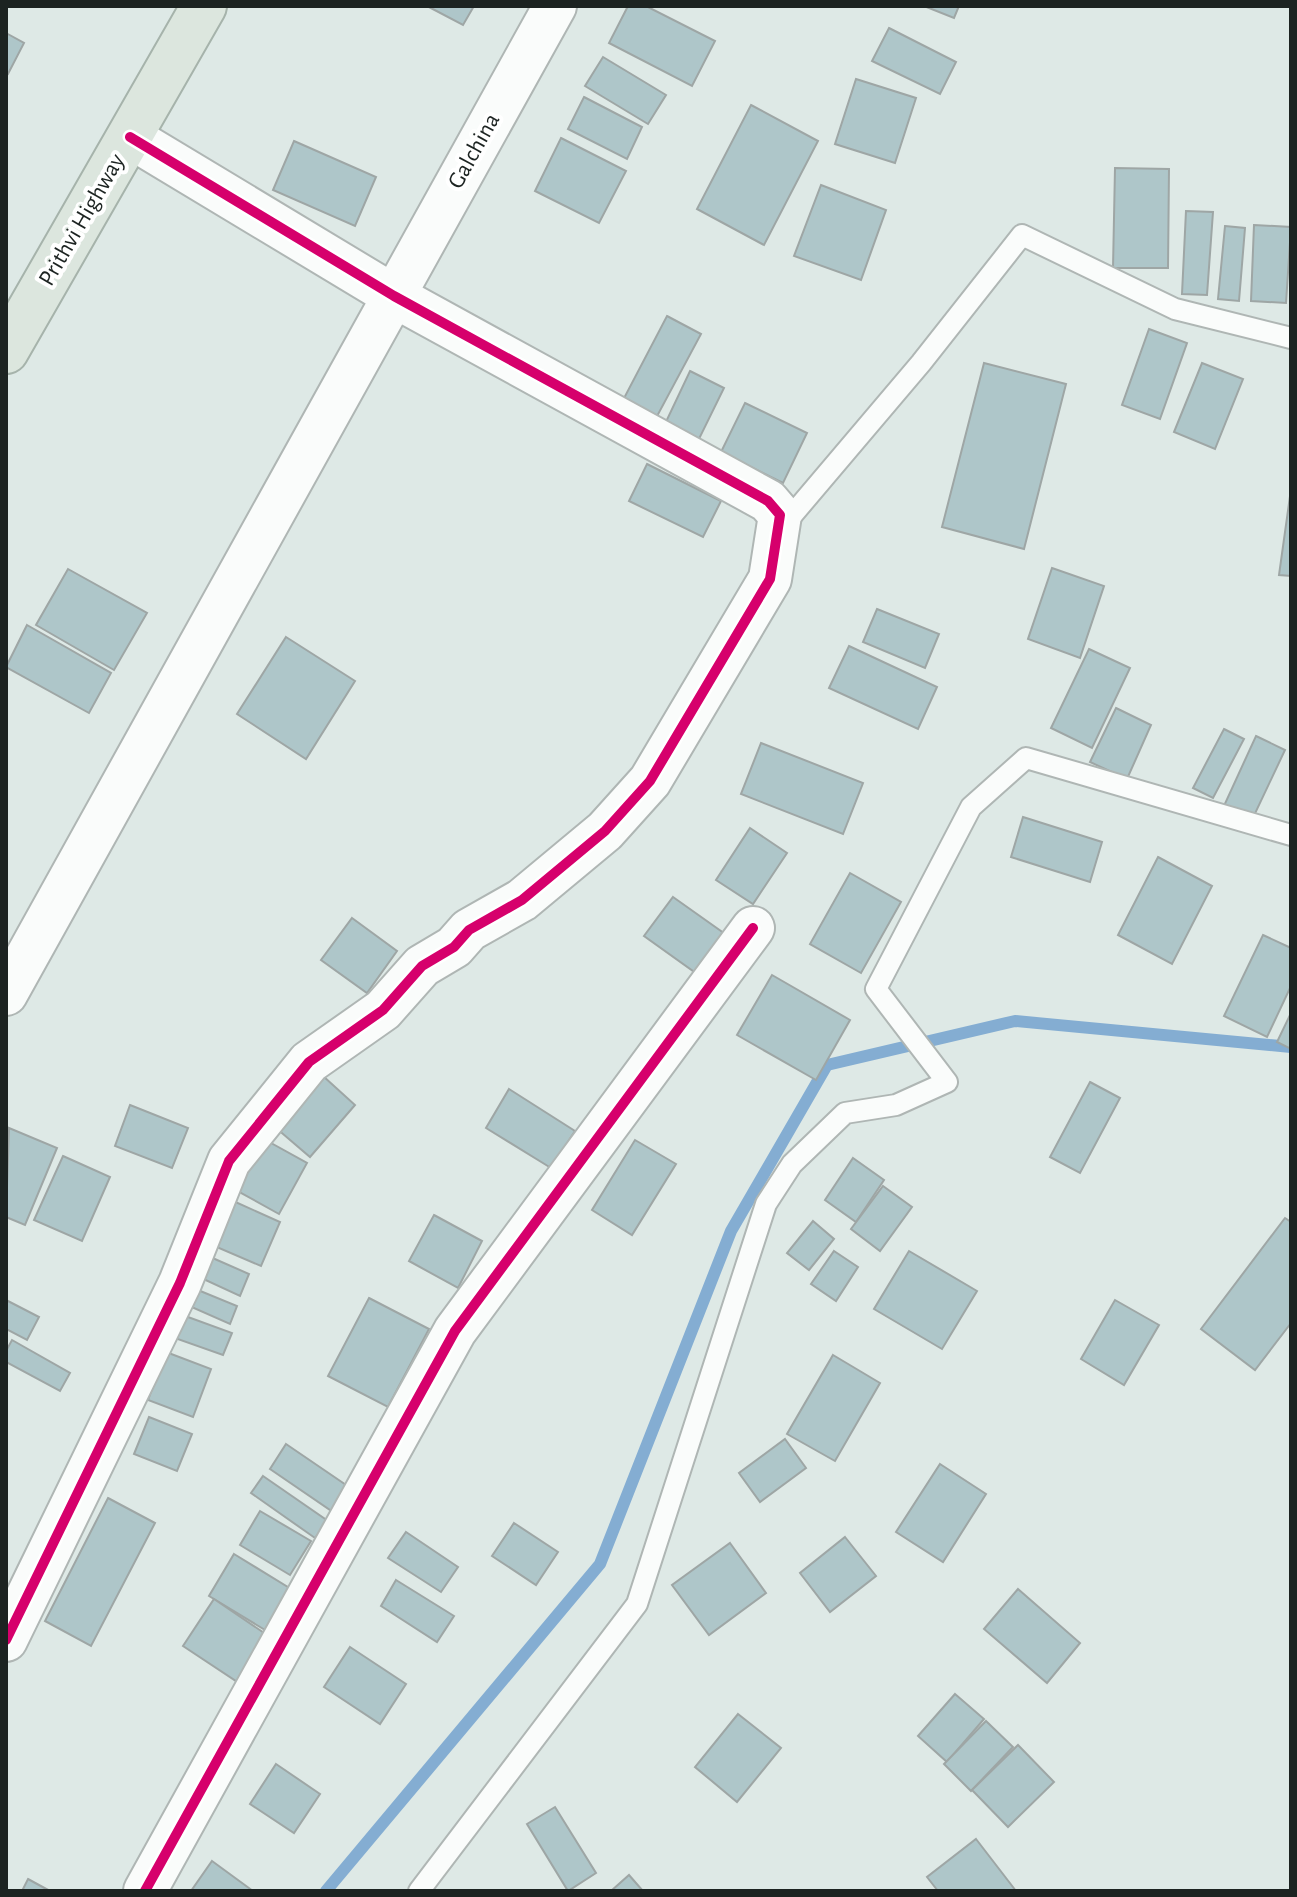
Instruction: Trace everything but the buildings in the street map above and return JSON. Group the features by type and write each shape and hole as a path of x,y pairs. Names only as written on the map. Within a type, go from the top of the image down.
{"highway":[{"name":"Prithvi Highway","path":"6,351 204,6"}],"street":[{"name":"Galchina","path":"6,994 555,6"},
{"path":"6,1640 180,1283 229,1161 309,1062 383,1010 422,966 454,947 469,930 522,900 546,881 605,831 650,781 770,579 780,529 780,515 768,501 394,296 130,137"},
{"path":"145,1891 455,1331 753,928"}],"lane":[{"path":"780,529 921,363 1022,235 1175,309 1291,338"},
{"path":"419,1891 637,1604 766,1204 792,1164 845,1113 896,1105 947,1082 876,989 971,807 1026,758 1291,835"}],"waterway":[{"path":"326,1891 600,1564 731,1231 827,1065 1015,1021 1291,1047"}],"cycle path":[{"path":"6,1640 180,1283 229,1161 309,1062 383,1010 422,966 454,947 469,930 522,900 605,831 650,781 770,579 780,515 768,501 394,296 130,137"},
{"path":"145,1891 455,1331 753,928"}]}
